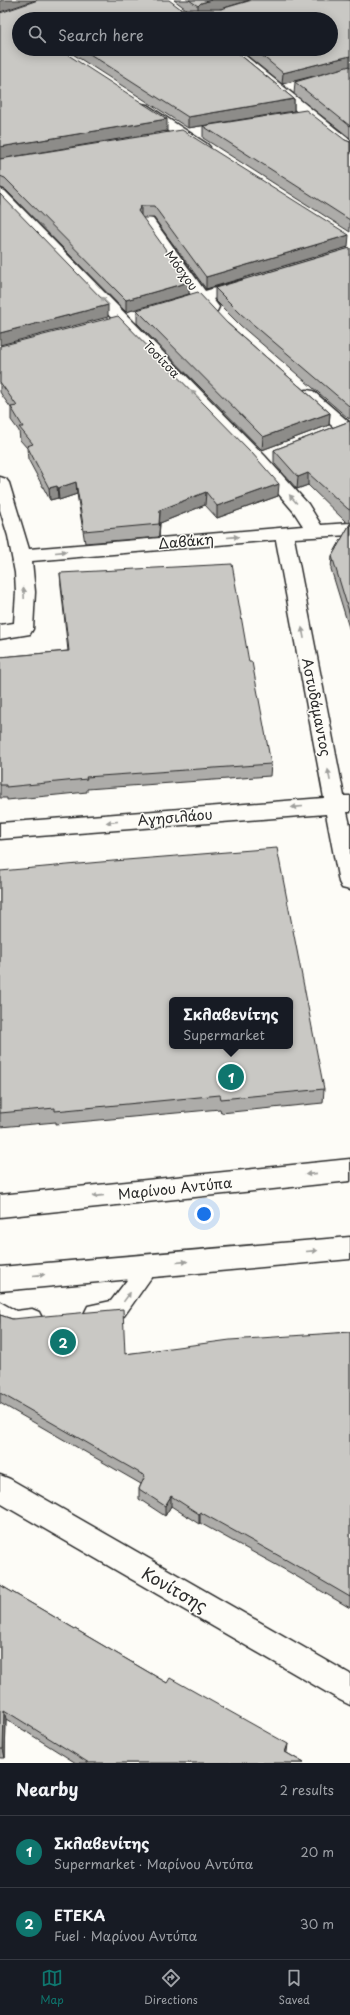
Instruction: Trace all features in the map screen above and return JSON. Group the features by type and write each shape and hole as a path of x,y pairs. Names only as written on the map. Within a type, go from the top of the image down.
{"street":[{"path":"238,56 287,89 309,115 350,148"},
{"path":"131,101 218,157"},
{"path":"293,118 309,115"},
{"path":"161,139 208,132"},
{"name":"Τοσίτσα","path":"0,194 131,318 266,458 316,531"},
{"name":"Μόσχου","path":"147,222 202,298 224,320"},
{"path":"160,310 261,280"},
{"path":"102,326 131,318"},
{"path":"298,387 341,428"},
{"path":"0,483 12,515 23,556 25,616 23,629 0,632"},
{"name":"Δαβάκη","path":"23,556 284,533 350,529"},
{"name":"Αστυδάμαντος","path":"284,533 342,804 350,882"},
{"name":"Αγησιλάου","path":"0,831 342,804"},
{"name":"Μαρίνου Αντύπα","path":"0,1206 350,1170"},
{"path":"0,1279 350,1248"},
{"name":"Κονίτσης","path":"0,1488 350,1690"}],"lane":[{"path":"80,1314 117,1310 150,1265"},
{"path":"0,1311 13,1320 50,1317"}],"building":[{"path":"38,0 169,0 181,9 221,9 252,0 350,0 350,56 283,73 262,56 338,56 338,12 12,12 12,56 70,56 167,119 0,147 0,13"},
{"path":"189,0 212,0 201,3 198,6"},
{"path":"93,56 242,56 294,99 188,117"},
{"path":"350,66 350,126 295,82"},
{"path":"306,110 345,140 350,142 350,220 203,126"},
{"path":"182,130 349,235 206,277 154,206 141,206 138,211 189,282 126,300 5,178 0,176 0,159"},
{"path":"0,194 108,305 0,333"},
{"path":"350,248 350,407 241,314 215,288"},
{"path":"198,292 227,323 330,413 263,437 137,310"},
{"path":"118,316 252,453 279,484 217,506 206,492 160,510 159,524 84,531 76,482 58,488 57,486 49,488 27,446 33,444 19,427 23,427 11,407 17,406 0,382 0,346"},
{"path":"350,421 350,510 308,473 298,477 274,450"},
{"path":"350,524 350,615 332,556"},
{"path":"232,564 249,662 252,662 271,764 86,777 87,779 6,787 6,785 0,785 0,657 69,651 60,573"},
{"path":"277,848 324,1089 221,1099 220,1095 55,1111 55,1108 0,1113 0,871"},
{"path":"123,1309 125,1354 230,1340 350,1332 350,1597 200,1512 199,1514 171,1496 165,1506 139,1489 145,1476 0,1393 0,1315 12,1319"},
{"path":"0,1585 167,1683 170,1678 288,1744 285,1752 304,1763 89,1763 4,1710 3,1749 0,1749"}],"place":[{"name":"Σκλαβενίτης","path":"231,1077"},
{"name":"ΕΤΕΚΑ","path":"63,1342"}]}
